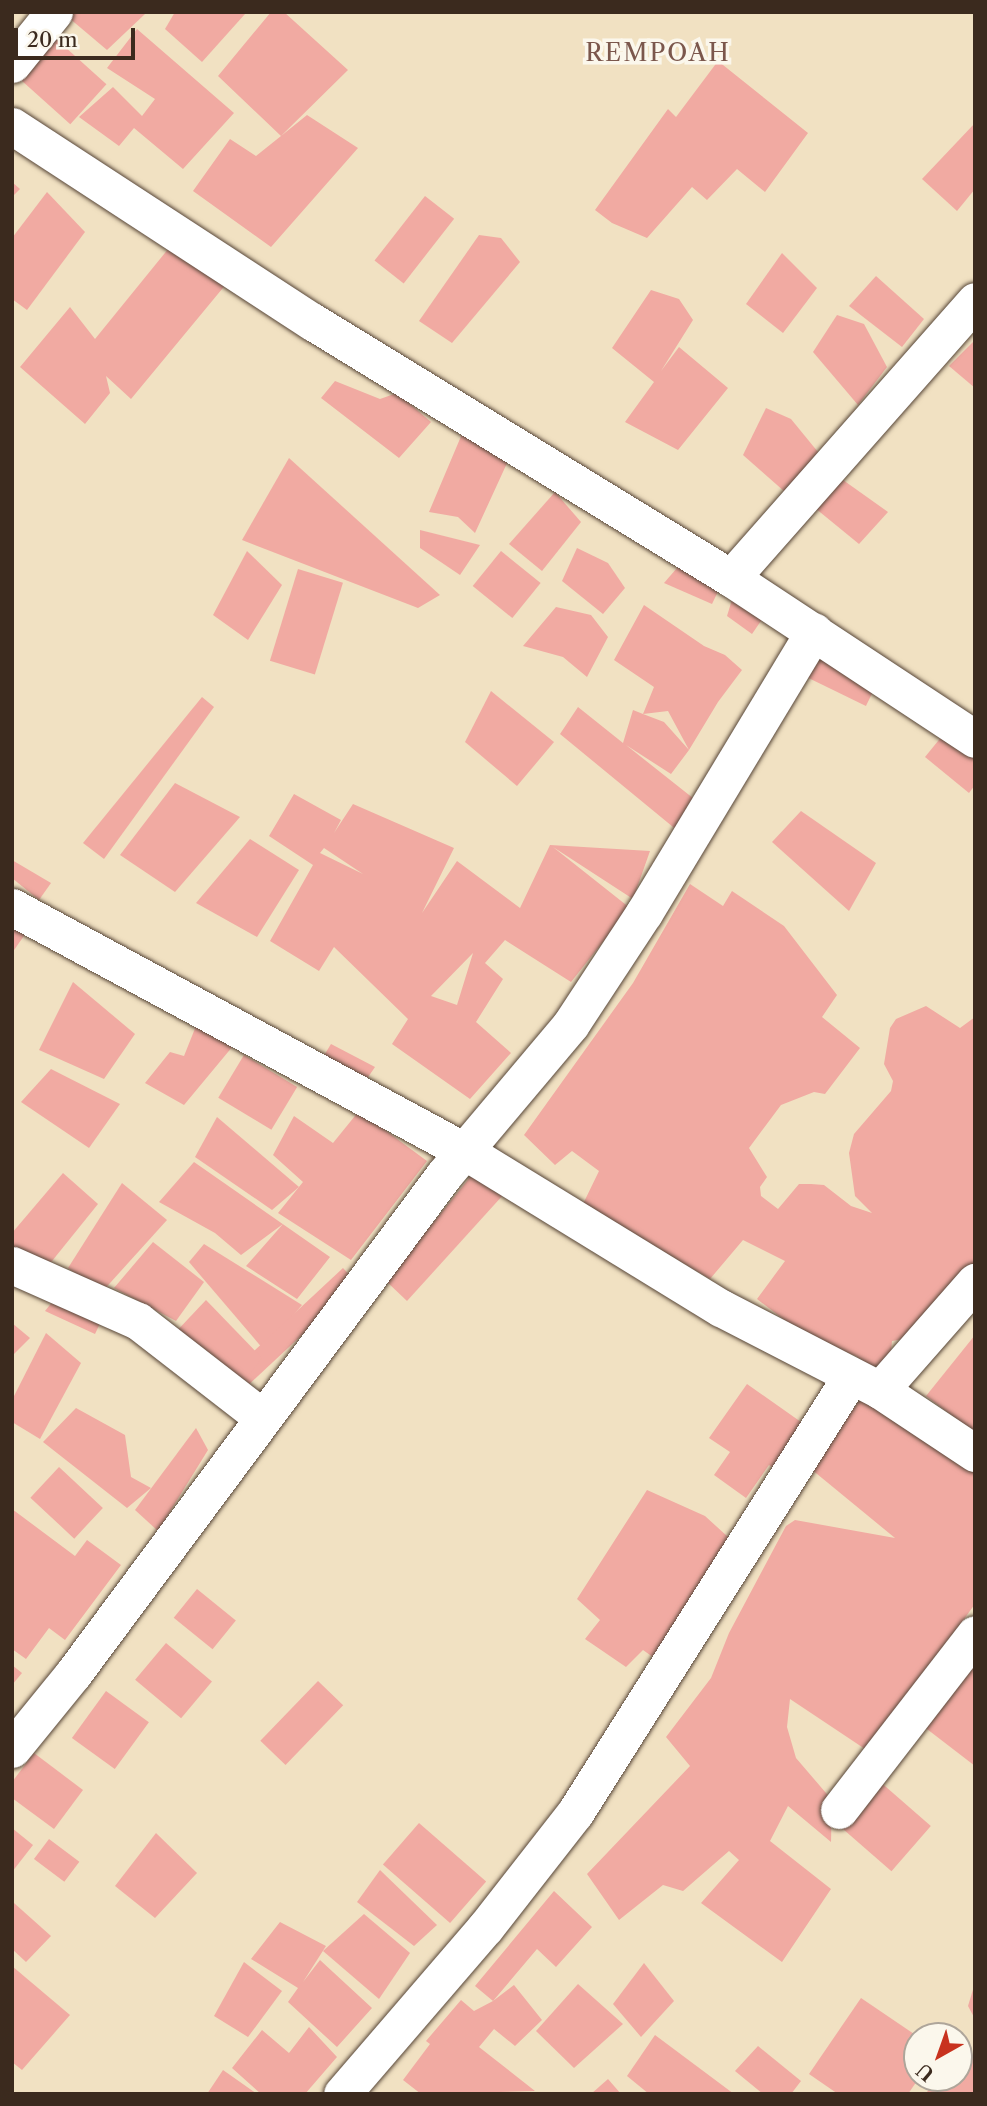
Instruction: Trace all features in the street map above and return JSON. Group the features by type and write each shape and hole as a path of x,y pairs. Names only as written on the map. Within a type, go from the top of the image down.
{"street":[{"path":"12,64 54,12"},
{"path":"12,126 313,322 731,578 975,739"},
{"path":"731,578 975,301"},
{"path":"12,1749 73,1674 444,1175 466,1152 584,1004 645,913 814,631"},
{"path":"12,906 466,1152 720,1308 865,1383 975,1453"},
{"path":"12,1265 138,1321 263,1418"},
{"path":"342,2094 485,1928 575,1813 865,1383 975,1282"},
{"path":"839,1810 975,1634"}],"building":[{"path":"62,12 142,12 145,14 107,50"},
{"path":"175,12 245,14 202,62 165,29"},
{"path":"271,12 284,12 348,70 281,136 218,76"},
{"path":"44,28 106,84 70,124 12,72 12,64"},
{"path":"137,29 234,113 183,169 134,128 119,146 79,117 113,87 142,116 155,99 107,68"},
{"path":"718,61 808,133 765,192 737,169 707,200 692,187 647,238 612,223 595,210 668,109 676,117"},
{"path":"307,115 358,148 271,247 193,191 230,139 256,156"},
{"path":"975,123 975,189 957,211 922,179"},
{"path":"12,182 20,189 12,197"},
{"path":"47,192 85,232 27,310 12,299 12,238"},
{"path":"425,196 454,219 404,283 375,261"},
{"path":"479,235 501,238 520,262 452,343 419,321"},
{"path":"173,243 227,283 131,399 106,376 110,393 85,424 20,367 70,307 95,339"},
{"path":"782,253 817,288 783,333 746,304"},
{"path":"876,276 924,319 902,347 849,306"},
{"path":"651,290 679,299 693,320 661,371 679,347 728,388 678,450 625,422 654,382 612,348"},
{"path":"837,315 864,324 887,367 858,405 813,352"},
{"path":"975,340 975,388 949,366"},
{"path":"335,381 380,399 397,393 431,422 399,458 321,398"},
{"path":"766,408 791,419 818,452 785,492 743,455"},
{"path":"462,434 508,461 475,533 458,517 429,512"},
{"path":"289,458 440,595 418,608 242,540"},
{"path":"843,480 888,512 859,544 815,508"},
{"path":"555,492 581,522 542,571 509,544"},
{"path":"420,530 480,545 460,575 420,548"},
{"path":"577,548 608,563 625,588 603,614 562,581"},
{"path":"247,551 282,585 248,640 213,615"},
{"path":"501,551 541,583 512,618 473,586"},
{"path":"690,553 723,581 712,604 664,583"},
{"path":"298,569 343,583 315,675 270,661"},
{"path":"735,590 767,612 752,634 727,616"},
{"path":"644,605 704,646 725,655 742,670 718,702 689,750 668,711 643,714 654,687 614,660"},
{"path":"556,607 591,615 608,637 587,677 563,657 523,646"},
{"path":"809,647 878,681 866,706 797,672"},
{"path":"491,691 554,742 517,786 465,742"},
{"path":"202,697 214,707 104,859 83,843"},
{"path":"578,707 623,743 633,710 664,722 689,750 671,774 626,745 703,806 684,836 560,734"},
{"path":"947,730 975,747 975,785 969,793 925,757"},
{"path":"175,783 240,817 175,892 120,855"},
{"path":"294,794 341,820 334,833 353,804 454,848 422,913 457,861 520,908 550,845 650,851 633,899 553,847 630,908 571,982 505,940 485,963 503,979 476,1022 511,1053 470,1099 392,1044 408,1019 334,947 319,971 270,941 313,865 269,836","holes":["324,848 363,874 320,853","473,953 457,1005 431,996"]},
{"path":"801,811 876,863 849,911 772,842"},
{"path":"250,839 299,870 257,937 196,903"},
{"path":"12,860 51,883 39,900 12,878"},
{"path":"690,884 723,906 732,891 784,926 837,995 822,1017 860,1048 825,1094 814,1092 781,1105 749,1148 767,1177 760,1187 761,1196 778,1209 799,1184 811,1184 824,1185 851,1206 872,1213 855,1196 849,1153 854,1134 891,1091 893,1081 884,1064 890,1028 896,1019 926,1006 960,1028 975,1017 975,1272 945,1303 934,1301 926,1323 910,1338 892,1341 890,1361 871,1369 856,1356 809,1339 757,1299 785,1261 743,1240 710,1279 583,1204 599,1171 572,1151 555,1165 524,1135 633,983"},
{"path":"12,920 28,930 12,953"},
{"path":"73,982 135,1034 104,1079 39,1050"},
{"path":"200,1016 233,1046 184,1105 145,1083 170,1052 184,1056"},
{"path":"331,1044 375,1067 364,1083 320,1062"},
{"path":"244,1055 297,1087 271,1130 218,1098"},
{"path":"51,1069 120,1104 89,1148 21,1102"},
{"path":"359,1111 427,1161 351,1260 278,1213 303,1182 273,1155 294,1116 333,1143"},
{"path":"217,1117 299,1187 272,1210 195,1157"},
{"path":"194,1162 283,1224 241,1255 215,1233 159,1202"},
{"path":"63,1173 98,1204 44,1271 12,1248 12,1233"},
{"path":"471,1176 504,1194 407,1301 386,1281"},
{"path":"122,1183 167,1220 101,1293 68,1268"},
{"path":"283,1224 330,1257 297,1299 246,1266"},
{"path":"153,1242 204,1282 176,1321 114,1288"},
{"path":"204,1244 302,1305 264,1350 189,1262"},
{"path":"343,1268 357,1283 249,1384 235,1369"},
{"path":"66,1285 103,1317 95,1334 45,1311"},
{"path":"206,1300 262,1358 231,1398 156,1353"},
{"path":"12,1323 30,1338 12,1356"},
{"path":"46,1333 81,1363 40,1439 12,1422 12,1400"},
{"path":"975,1335 975,1433 926,1396"},
{"path":"747,1384 818,1434 788,1478 769,1465 746,1498 714,1475 730,1452 709,1438"},
{"path":"864,1394 975,1472 975,1604 868,1751 790,1699 787,1727 796,1758 832,1800 831,1842 788,1806 770,1841 831,1889 782,1962 701,1903 739,1860 729,1851 683,1891 663,1885 619,1920 587,1874 690,1766 666,1737 711,1678 729,1633 786,1526 795,1520 895,1538 811,1469"},
{"path":"76,1408 125,1435 131,1477 151,1488 127,1508 43,1442"},
{"path":"196,1428 208,1450 158,1531 135,1510"},
{"path":"59,1467 103,1508 74,1539 30,1498"},
{"path":"647,1490 705,1516 750,1557 674,1672 643,1650 626,1667 585,1639 600,1620 577,1599"},
{"path":"12,1509 75,1556 87,1540 121,1565 65,1640 49,1628 26,1659 12,1649"},
{"path":"197,1589 236,1620 213,1649 174,1618"},
{"path":"166,1643 212,1682 181,1718 135,1680"},
{"path":"975,1659 975,1766 923,1726"},
{"path":"12,1665 22,1673 12,1685"},
{"path":"318,1681 343,1705 286,1765 260,1741"},
{"path":"106,1691 149,1722 115,1769 72,1738"},
{"path":"34,1753 83,1790 54,1829 12,1798 12,1782"},
{"path":"878,1780 931,1826 891,1871 839,1825"},
{"path":"419,1823 486,1881 450,1923 383,1865"},
{"path":"12,1828 33,1845 12,1872"},
{"path":"156,1833 197,1873 155,1918 115,1886"},
{"path":"49,1839 79,1862 64,1882 34,1859"},
{"path":"380,1870 437,1925 414,1946 357,1902"},
{"path":"554,1891 592,1927 556,1967 537,1949 493,2001 475,1986"},
{"path":"14,1903 51,1936 26,1962 12,1949"},
{"path":"364,1914 410,1953 379,1999 323,1951"},
{"path":"280,1922 326,1946 303,1982 320,1960 372,2008 337,2047 288,2002 298,1988 251,1959"},
{"path":"244,1962 282,1991 248,2037 214,2016"},
{"path":"644,1963 674,2001 641,2037 613,2004"},
{"path":"12,1966 70,2015 22,2070 12,2062"},
{"path":"975,1983 975,2019 968,2006"},
{"path":"578,1984 623,2024 574,2068 536,2031"},
{"path":"514,1985 542,2020 515,2046 494,2029 479,2047 535,2091 421,2094 403,2080 430,2044 426,2041 461,2000 474,2011"},
{"path":"861,1998 903,2026 903,2092 909,2092 908,2094 838,2094 809,2074"},
{"path":"309,2027 337,2057 305,2094 261,2094 232,2068 262,2030 289,2053"},
{"path":"655,2035 734,2094 649,2094 627,2076"},
{"path":"758,2046 801,2081 791,2094 763,2094 735,2071"},
{"path":"973,2055 975,2056 975,2094 926,2094 973,2092"},
{"path":"223,2070 257,2094 207,2094"},
{"path":"608,2079 621,2094 591,2094"}],"district":[{"name":"REMPOAH","path":"658,53"}]}
